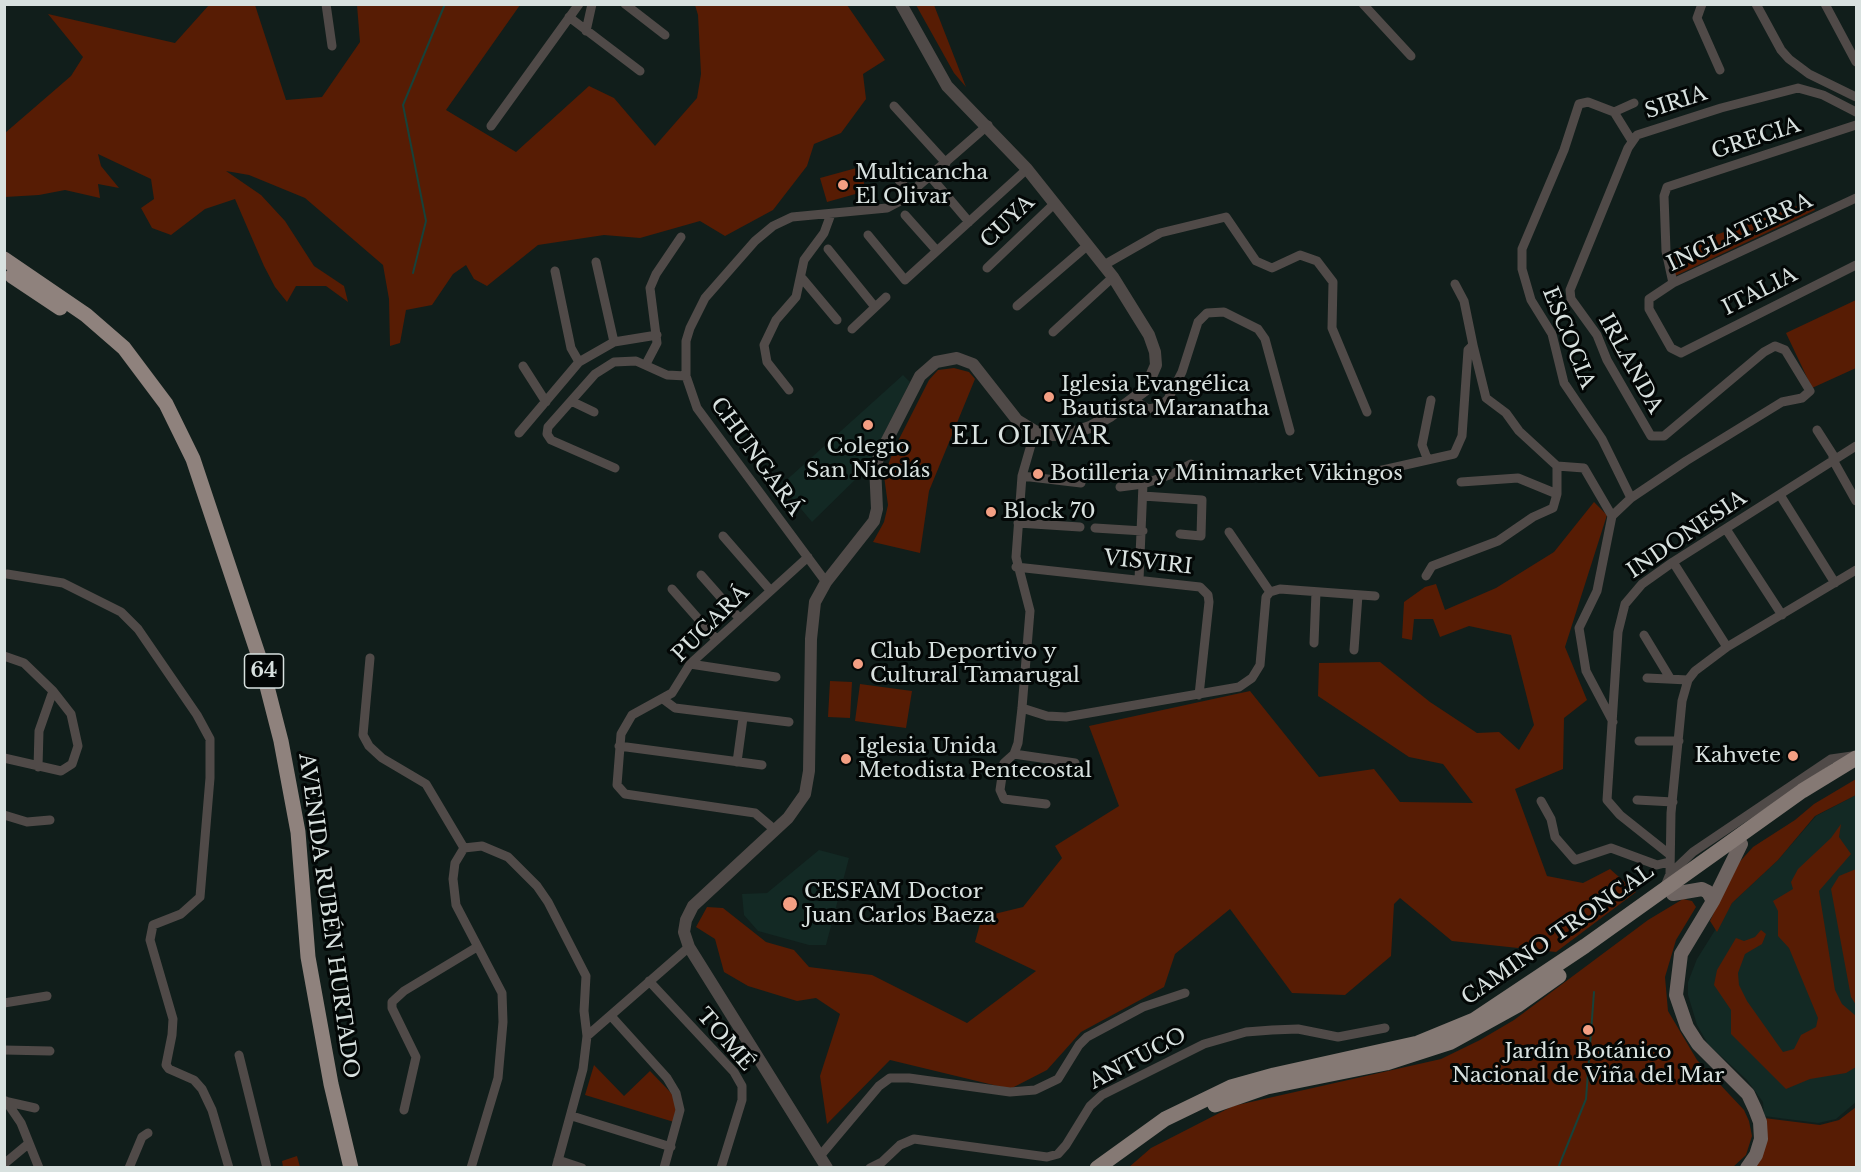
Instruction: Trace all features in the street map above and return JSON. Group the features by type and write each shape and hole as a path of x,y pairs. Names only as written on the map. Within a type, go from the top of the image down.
{"highway":[{"name":"AVENIDA RUBÉN HURTADO","path":"4,259 98,323 132,356 172,413 193,459 261,663 285,763 298,832 308,957 329,1077 351,1167"},
{"name":"AVENIDA RUBÉN HURTADO","path":"4,272 84,325 119,357 158,408 190,477 254,672 277,766 290,842 300,960 322,1090 341,1167"}],"main road":[{"name":"CAMINO TRONCAL","path":"1097,1167 1165,1119 1231,1087 1274,1075 1389,1051 1428,1040 1474,1020 1585,946 1826,775 1857,756"},
{"name":"CAMINO TRONCAL","path":"1113,1167 1167,1129 1203,1109 1230,1099 1267,1087 1386,1063 1451,1042 1518,1005 1669,885 1741,844 1809,797 1857,769"},
{"path":"1741,844 1713,901 1681,954 1676,995 1684,1018 1698,1044 1748,1095 1755,1109 1760,1122 1761,1139 1756,1155 1747,1167"},
{"path":"1669,885 1702,889 1708,892 1713,901"}],"street":[{"path":"326,4 332,46"},
{"path":"491,126 579,4"},
{"path":"586,31 592,4"},
{"path":"625,4 665,35"},
{"path":"827,1167 689,947 684,932 686,920 693,906 795,810 807,785 812,619 815,602 826,582 874,521 877,509 875,466 927,368 936,362 950,358 973,364 982,372 1012,415 1035,431 1060,435 1090,428 1134,400 1145,390 1152,378 1155,352 1143,324 1113,277 1088,244 1027,169 988,125 941,78 901,4"},
{"path":"1363,4 1411,56"},
{"path":"1702,4 1697,18 1720,69"},
{"path":"1756,4 1781,50 1789,59 1809,74 1857,98"},
{"path":"1825,4 1857,62"},
{"path":"569,17 640,71"},
{"name":"SIRIA","path":"1569,296 1632,141 1645,131 1791,88 1809,89 1857,112"},
{"name":"ESCOCIA","path":"1614,112 1588,102 1579,104 1564,150 1522,249 1522,268 1531,300 1552,334 1564,383 1608,452 1631,498"},
{"name":"SIRIA","path":"1614,112 1634,103"},
{"path":"894,106 946,163"},
{"path":"1614,112 1632,141"},
{"name":"CHUNGARÁ","path":"826,582 697,408 686,376 686,341 705,298 755,241 773,226 792,217 878,211 894,205 988,125"},
{"name":"GRECIA","path":"1673,283 1666,251 1664,196 1667,187 1857,125"},
{"path":"868,235 904,280 1027,169"},
{"path":"894,174 910,193"},
{"path":"930,176 969,222"},
{"name":"INGLATERRA","path":"1649,309 1649,299 1673,283 1857,198"},
{"name":"CUYA","path":"987,268 1054,203"},
{"path":"789,390 767,362 764,345 776,320 796,297 804,260 824,233 831,214"},
{"path":"905,215 937,251"},
{"path":"1104,266 1160,233 1226,217 1256,261 1272,268 1300,255 1317,261 1333,282 1332,328 1367,412"},
{"path":"646,364 655,349 657,334 650,288 656,274 681,237"},
{"path":"1017,306 1088,244"},
{"path":"828,249 876,307"},
{"path":"596,262 614,342"},
{"name":"ITALIA","path":"1649,309 1671,348 1681,353 1837,274 1857,267"},
{"path":"555,272 571,348 579,362"},
{"path":"801,277 837,320"},
{"path":"1053,333 1113,277"},
{"path":"1455,284 1464,301 1486,398 1506,413 1519,431 1557,466 1584,468 1612,516"},
{"name":"IRLANDA","path":"1569,296 1597,335 1606,360 1647,431 1655,438 1664,436 1767,349 1779,346 1785,350 1810,393 1802,398 1782,402 1631,498"},
{"path":"852,328 886,297"},
{"path":"1134,400 1148,409 1160,407 1168,399 1182,372 1198,322 1207,313 1224,312 1258,329 1265,339 1290,431"},
{"path":"519,432 579,362 614,342 657,334"},
{"path":"1356,476 1427,458 1454,454 1462,436 1468,350 1473,345"},
{"path":"615,468 551,440 547,434 548,427 595,374 614,362 626,360 646,364 667,375 686,376"},
{"path":"523,366 546,402"},
{"path":"1427,458 1422,445 1431,400"},
{"path":"571,401 594,412"},
{"path":"1817,430 1857,501"},
{"path":"1035,431 1022,476 1018,523 1016,567 1030,611 1022,708 1018,743 1014,754 1004,763 1000,790 1002,796 1008,800 1046,804"},
{"name":"INDONESIA","path":"1669,858 1607,800 1618,632 1625,604 1642,584 1673,562 1857,446"},
{"path":"1120,487 1143,484 1175,473 1191,464"},
{"path":"1426,576 1432,566 1498,541 1533,517 1553,508 1557,494 1557,466"},
{"path":"1022,476 1081,483"},
{"path":"1461,482 1518,478 1557,494"},
{"path":"1139,580 1143,531 1143,484"},
{"path":"1780,495 1835,583"},
{"path":"1143,496 1202,500 1201,536 1180,534"},
{"path":"1613,722 1586,671 1579,628 1597,591 1612,516 1631,498"},
{"path":"1018,523 1080,527"},
{"path":"1095,528 1143,531"},
{"path":"1726,529 1782,615"},
{"path":"1229,532 1270,592"},
{"path":"723,536 770,590"},
{"name":"PUCARÁ","path":"775,830 755,813 625,794 617,785 619,746 626,721 639,710 663,699 677,688 690,664 808,557"},
{"path":"1673,562 1727,646"},
{"name":"VISVIRI","path":"1016,567 1196,585 1204,589 1208,596 1199,694"},
{"path":"1669,885 1669,858 1682,701 1688,680 1695,671 1727,646 1857,570"},
{"path":"7,574 63,583 121,612 138,629 197,715 210,739 210,778 205,814 200,897 181,914 153,926 150,940 173,1019 166,1065 169,1070 194,1080 202,1089 212,1110 229,1167"},
{"path":"701,575 739,618"},
{"path":"1022,708 1047,716 1066,717 1239,687 1256,674 1260,665 1266,597 1270,592 1280,589 1375,597"},
{"path":"672,590 716,639"},
{"path":"1314,643 1316,592"},
{"path":"1354,650 1358,595"},
{"path":"1644,635 1670,678"},
{"path":"4,656 24,663 53,691 71,714 77,731 78,746 72,764 66,770 51,770 4,758"},
{"path":"370,658 363,735 369,746 382,758 426,783 464,849"},
{"path":"690,664 776,677"},
{"path":"1647,678 1688,680"},
{"path":"38,767 39,731 53,691"},
{"path":"663,699 675,708 789,722"},
{"path":"737,762 743,718"},
{"path":"1639,741 1679,741"},
{"path":"619,746 762,765"},
{"path":"1014,754 1075,763"},
{"name":"CAMINO TRONCAL","path":"1541,801 1551,819 1555,837 1575,860 1611,848 1657,864 1669,858 1693,852 1831,759 1857,756"},
{"path":"1637,800 1673,802"},
{"path":"4,814 27,822 50,820"},
{"path":"471,1167 498,1078 503,1022 502,993 456,905 454,893 455,862 464,849 482,846 499,851 519,865 537,886 581,962 586,976 584,1011 588,1036 572,1116 557,1164 582,1167"},
{"name":"CAMINO TRONCAL","path":"1669,885 1693,852"},
{"path":"404,1110 416,1057 392,1008 392,1002 404,991 477,947"},
{"path":"588,1036 689,947"},
{"name":"TOMÉ","path":"649,981 734,1072 742,1086 742,1100 721,1167"},
{"path":"820,1156 879,1086 890,1078 909,1078 1010,1092 1035,1090 1058,1079 1079,1045 1087,1037 1143,1007 1185,993"},
{"path":"4,1003 47,996"},
{"path":"611,1016 667,1078 676,1093 680,1110 664,1167"},
{"name":"ANTUCO","path":"870,1167 882,1162 900,1145 919,1139 1047,1157 1058,1154 1090,1106 1102,1095 1204,1044 1246,1032 1298,1029 1338,1037 1385,1028"},
{"path":"4,1050 50,1051"},
{"path":"239,1055 267,1167"},
{"path":"5,1101 35,1108"},
{"path":"5,1101 21,1123 39,1167"},
{"path":"572,1116 671,1148"},
{"path":"129,1167 142,1137 148,1133"},
{"path":"4,1164 28,1144"}],"shaded area":[{"path":"209,5 255,5 286,100 322,97 360,42 357,5 520,5 446,110 516,152 589,86 614,98 655,146 697,98 701,74 698,15 695,5 847,5 885,60 863,74 866,99 841,133 814,144 807,166 773,210 725,236 700,221 640,238 604,235 538,245 487,286 474,279 466,265 453,274 432,305 406,310 400,343 390,346 389,299 383,265 305,198 249,175 226,171 261,195 285,221 314,266 344,286 348,302 326,286 296,286 287,302 275,287 264,266 235,199 205,209 171,235 152,228 141,208 154,199 151,179 98,154 101,166 119,188 98,184 100,198 65,190 39,195 5,197 5,133 71,76 83,57 48,14 175,43"},
{"path":"916,5 934,5 966,87 954,73"},
{"name":"Multicancha El Olivar","path":"860,167 866,191 827,202 820,178"},
{"path":"1811,201 1815,210 1673,277 1668,252"},
{"path":"1856,300 1856,368 1812,388 1786,333"},
{"path":"954,368 969,372 975,379 929,491 920,553 873,542 884,522 888,505 884,476 894,449 929,380 938,370"},
{"name":"Colegio San Nicolás","path":"903,375 910,382 866,469 812,522 781,485"},
{"path":"1594,502 1607,515 1565,647 1587,700 1564,718 1563,769 1515,789 1547,876 1583,883 1610,869 1636,892 1556,952 1452,941 1400,898 1394,904 1391,956 1345,995 1292,993 1230,909 1175,954 1164,987 1081,1032 1047,1070 1010,1089 890,1060 827,1124 820,1076 840,1014 816,998 797,1001 748,986 724,972 715,939 696,927 707,907 723,908 766,942 794,950 809,967 872,975 967,1023 1036,971 975,942 982,917 1023,907 1062,858 1055,846 1119,806 1089,726 1250,691 1319,777 1374,769 1400,802 1473,803 1443,764 1409,757 1318,696 1319,663 1380,662 1430,702 1477,733 1499,732 1519,750 1534,725 1511,635 1469,626 1440,637 1433,619 1414,619 1412,640 1402,638 1404,602 1425,587 1436,584 1445,610 1496,588 1554,552"},
{"path":"830,681 852,682 850,718 828,717"},
{"path":"860,684 912,691 906,728 855,721"},
{"path":"1856,779 1856,795 1815,816 1778,860 1732,903 1717,932 1710,921 1735,867 1753,847 1795,820 1814,804"},
{"path":"1856,795 1856,1102 1836,1119 1818,1123 1764,1116 1763,1102 1747,1080 1708,1044 1697,1025 1688,995 1688,982 1697,959 1732,903 1778,860 1816,816"},
{"path":"1841,824 1839,837 1851,854 1819,891 1835,990 1842,1004 1856,1016 1856,1067 1846,1073 1810,1079 1786,1089 1731,1034 1731,1010 1714,985 1717,970 1736,938 1744,941 1755,937 1761,930 1766,934 1762,944 1745,954 1738,973 1739,985 1747,1001 1783,1052 1794,1049 1801,1035 1816,1027 1818,1018 1789,948 1778,936 1778,911 1773,901 1793,889 1791,882 1798,869 1831,838"},
{"name":"CESFAM Doctor Juan Carlos Baeza","path":"819,850 849,858 826,945 809,945 758,931 744,915 742,894 767,893"},
{"path":"1856,869 1856,1005 1851,997 1831,889 1839,876"},
{"name":"Jardín Botánico Nacional de Viña del Mar","path":"1683,899 1692,901 1696,907 1676,940 1665,977 1668,1011 1697,1060 1744,1110 1749,1121 1752,1136 1746,1155 1733,1167 1128,1168 1151,1148 1233,1106 1441,1059 1514,1020 1648,920"},
{"path":"594,1065 624,1096 650,1071 674,1096 677,1109 674,1122 585,1095"},
{"path":"1856,1107 1856,1167 1752,1168 1764,1118 1820,1125 1839,1120"},
{"path":"297,1156 300,1167 283,1167 282,1161"}],"waterway":[{"path":"413,273 426,221 403,105 445,4"},
{"path":"1558,1168 1586,1099 1594,992"}],"place":[{"name":"Multicancha El Olivar","path":"843,185"},
{"name":"Iglesia Evangélica Bautista Maranatha","path":"1049,397"},
{"name":"Colegio San Nicolás","path":"868,425"},
{"name":"Botilleria y Minimarket Vikingos","path":"1038,474"},
{"name":"Block 70","path":"991,512"},
{"name":"Club Deportivo y Cultural Tamarugal","path":"858,664"},
{"name":"Kahvete","path":"1793,756"},
{"name":"Iglesia Unida Metodista Pentecostal","path":"846,759"},
{"name":"CESFAM Doctor Juan Carlos Baeza","path":"790,904"},
{"name":"Jardín Botánico Nacional de Viña del Mar","path":"1588,1030"}],"district":[{"name":"EL OLIVAR","path":"1031,437"}]}
